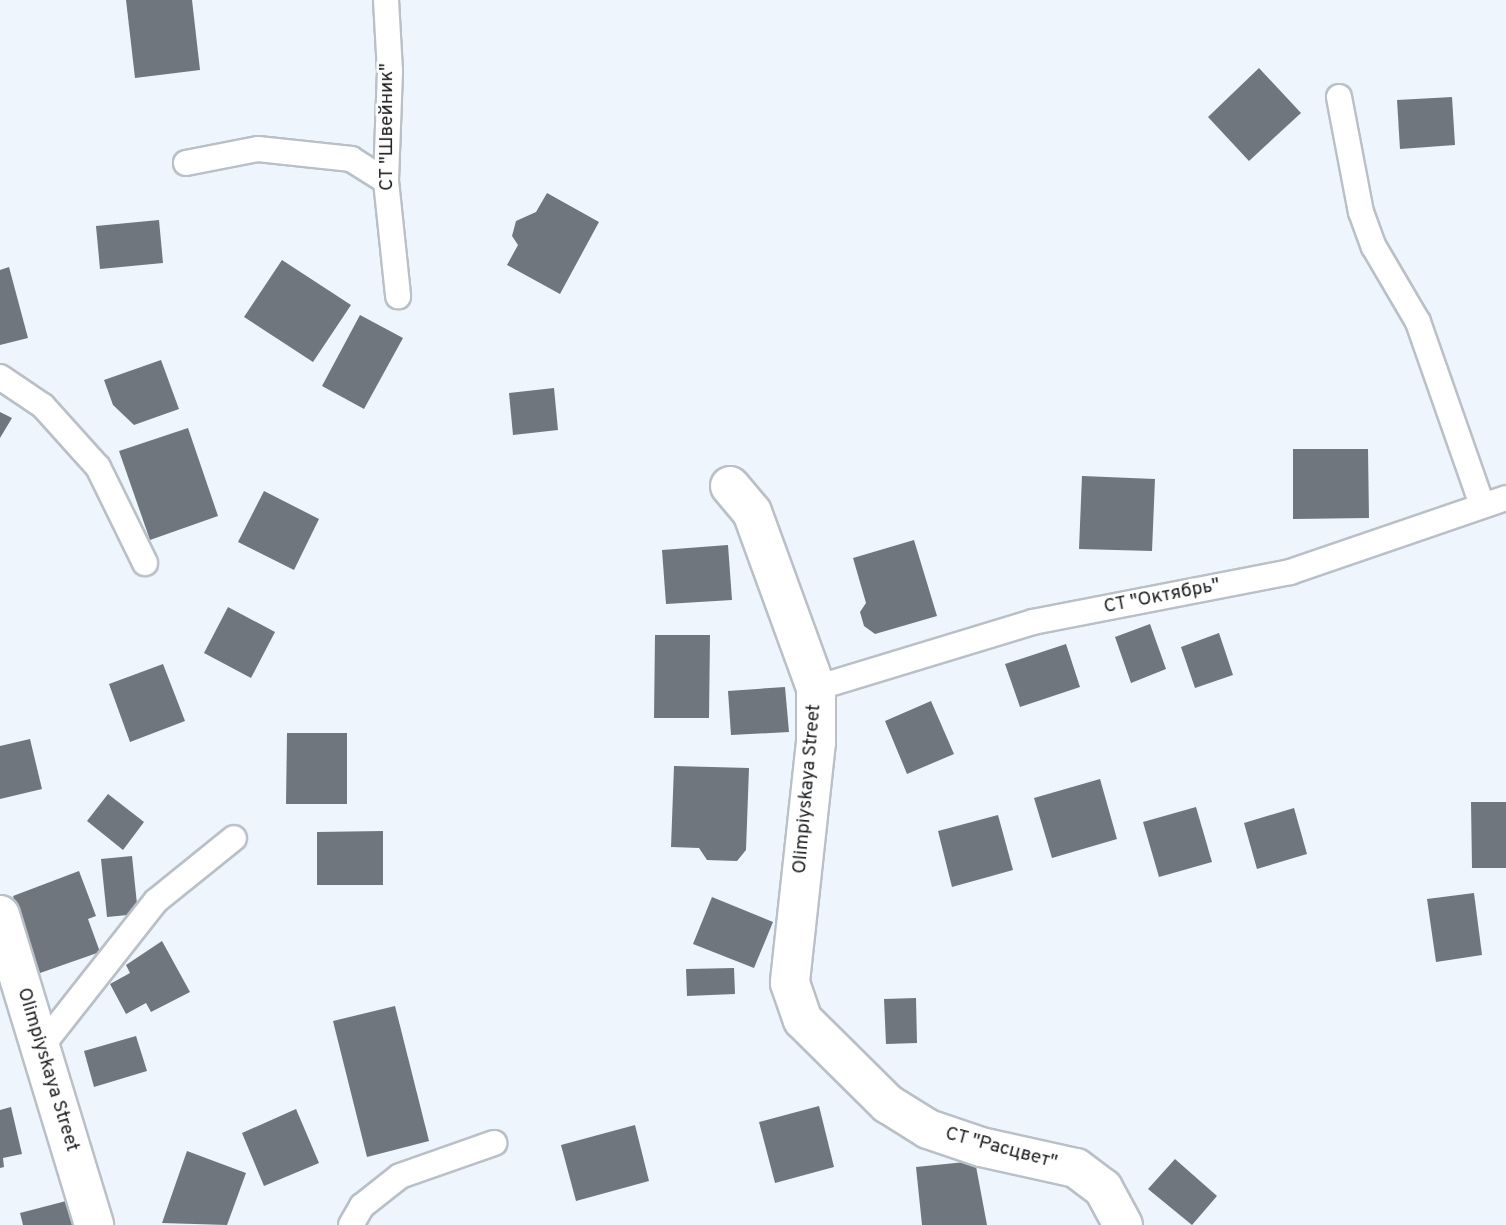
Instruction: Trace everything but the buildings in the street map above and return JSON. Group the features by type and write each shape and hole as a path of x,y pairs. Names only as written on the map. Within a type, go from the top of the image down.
{"street":[{"name":"Olimpiyskaya Street","path":"730,486 752,512 816,688 816,742 790,983 803,1020 836,1053"},
{"name":"Olimpiyskaya Street","path":"0,915 94,1225"},
{"name":"СТ \"Расцвет\"","path":"836,1053 888,1104 928,1129 981,1147 1076,1168 1103,1188 1123,1225"}],"lane":[{"name":"СТ \"Швейник\"","path":"386,0 386,181 398,296"},
{"path":"1339,97 1360,212 1374,247 1406,299 1431,352 1482,505"},
{"path":"186,163 258,149 351,159 386,181"},
{"path":"0,377 43,406 98,467 145,563"},
{"name":"СТ \"Октябрь\"","path":"816,688 1033,622 1290,572 1506,498"},
{"path":"41,1047 156,901 234,838"},
{"path":"351,1225 362,1206 400,1176 494,1143"}]}
